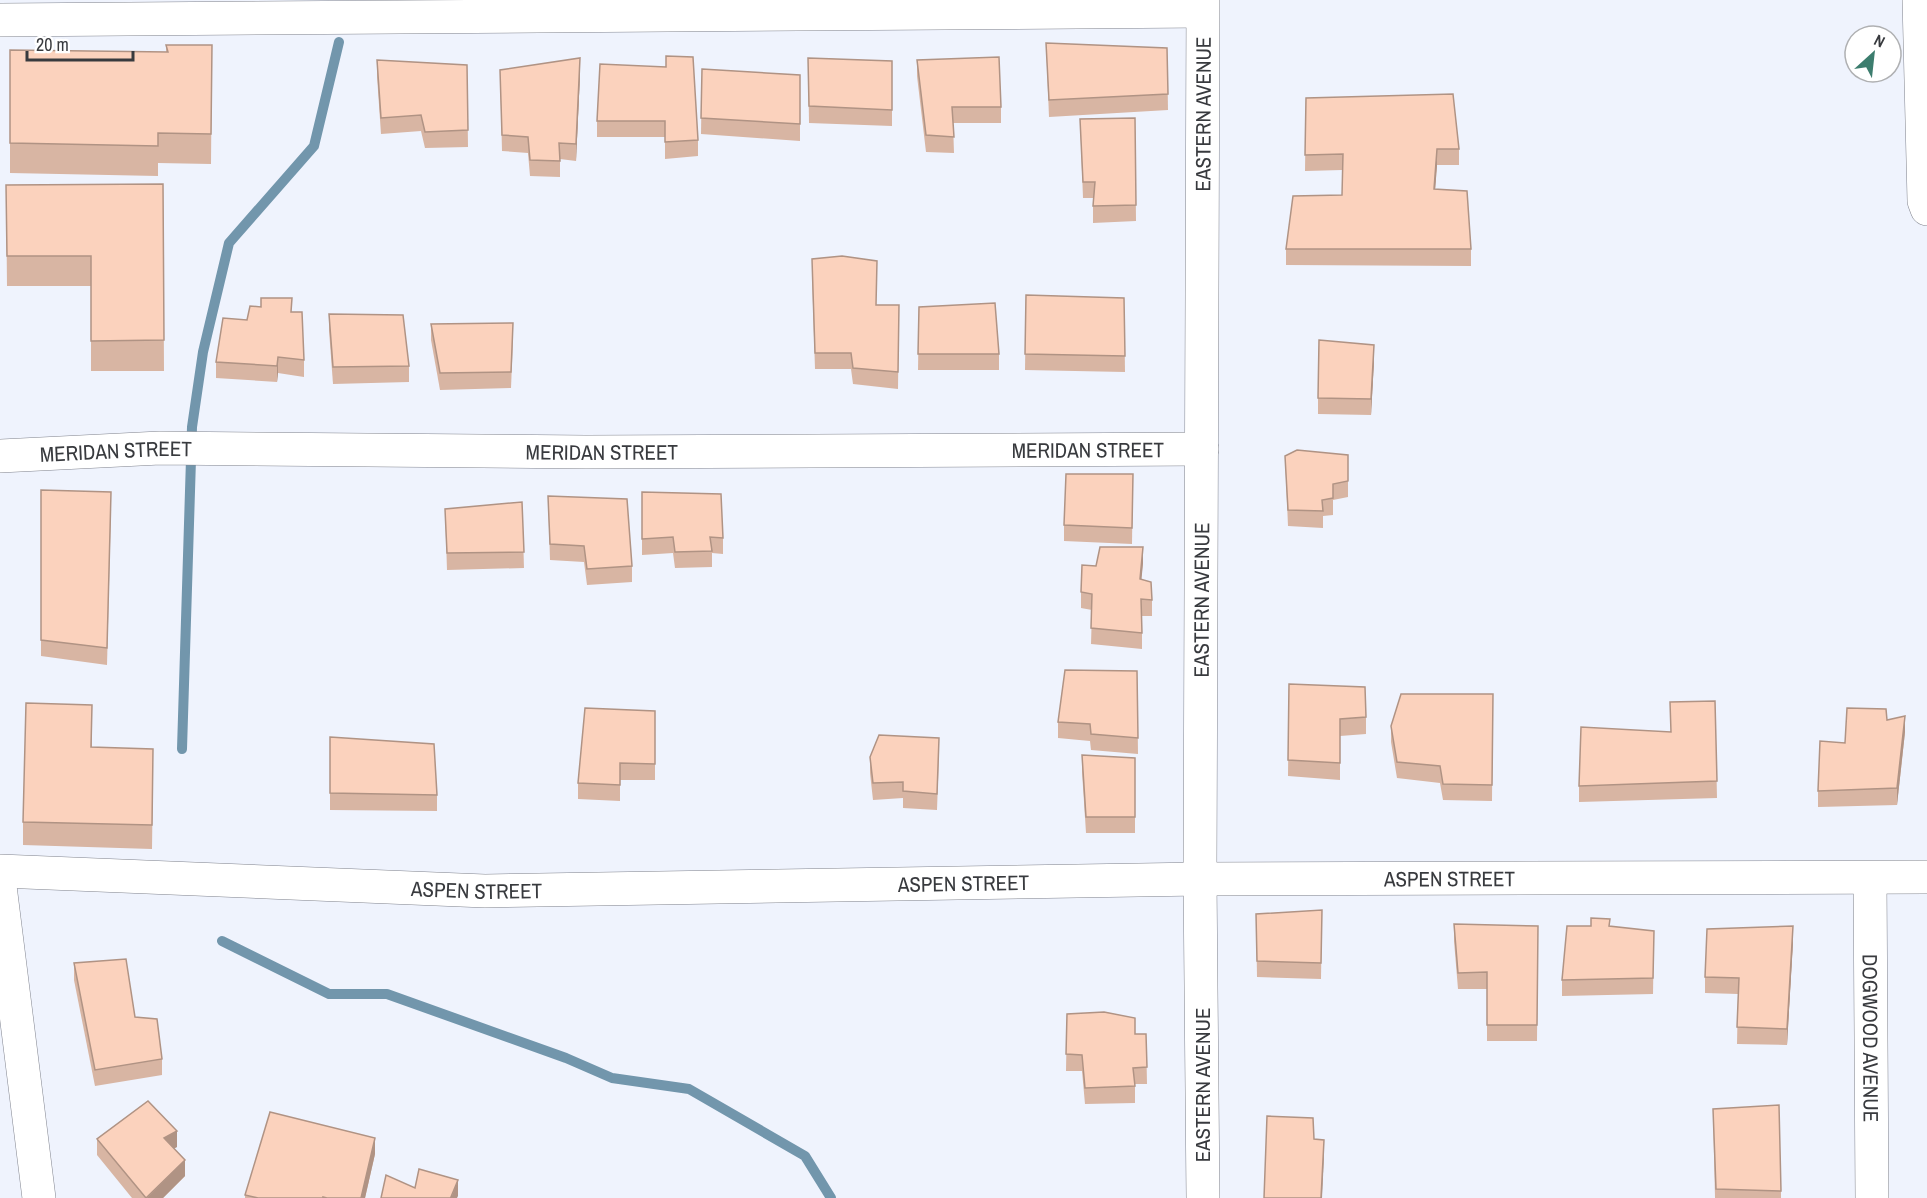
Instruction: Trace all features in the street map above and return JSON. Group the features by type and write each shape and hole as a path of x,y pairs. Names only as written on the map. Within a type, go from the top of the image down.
{"street":[{"path":"1919,0 1924,201 1927,209"},
{"path":"0,20 1202,6"},
{"name":"EASTERN AVENUE","path":"1202,6 1200,879 1203,1198"},
{"name":"MERIDAN STREET","path":"0,456 160,448 586,452 1202,449"},
{"name":"ASPEN STREET","path":"0,871 485,891 1200,879 1927,877"},
{"name":"DOGWOOD AVENUE","path":"1870,878 1872,1198"},
{"path":"0,886 39,1198"}],"building":[{"path":"1046,43 1167,48 1168,94 1049,100"},
{"path":"166,45 212,45 211,134 158,133 158,146 10,143 10,50 168,52"},
{"path":"666,56 693,57 698,140 665,142 665,121 597,121 600,64 666,67"},
{"path":"999,57 1001,107 952,107 954,137 926,135 917,60"},
{"path":"580,58 576,144 559,143 560,161 530,160 528,137 502,135 500,70"},
{"path":"808,58 892,61 892,110 809,106"},
{"path":"377,60 467,65 468,130 425,132 421,115 381,118"},
{"path":"702,69 800,75 800,124 701,118"},
{"path":"1453,94 1459,149 1437,149 1434,189 1467,191 1471,249 1286,249 1293,196 1342,195 1343,154 1305,155 1306,98"},
{"path":"1135,118 1136,205 1093,206 1095,182 1083,182 1080,119"},
{"path":"163,184 164,340 91,341 91,256 7,256 6,185"},
{"path":"842,256 877,261 876,305 899,305 898,372 853,368 851,353 815,353 812,259"},
{"path":"1026,295 1124,298 1125,356 1025,354"},
{"path":"261,298 292,298 291,312 302,312 304,360 278,357 277,366 216,362 223,318 247,320 250,306 261,307"},
{"path":"995,303 999,354 918,354 919,307"},
{"path":"329,314 403,315 409,366 333,367"},
{"path":"513,323 511,372 440,373 431,324"},
{"path":"1319,340 1374,345 1371,399 1318,398"},
{"path":"1297,450 1348,455 1348,481 1333,484 1333,498 1322,500 1323,511 1288,510 1285,456"},
{"path":"1066,474 1133,474 1132,528 1064,525"},
{"path":"41,490 111,492 107,648 41,640"},
{"path":"642,492 721,494 723,538 710,537 712,551 675,552 673,537 642,539"},
{"path":"548,496 627,499 632,566 587,569 584,546 550,544"},
{"path":"522,502 524,552 447,553 445,509"},
{"path":"1100,547 1143,547 1140,579 1151,582 1152,600 1141,599 1142,633 1091,628 1092,594 1081,592 1082,565 1096,566"},
{"path":"1065,670 1137,671 1138,738 1091,734 1090,724 1058,722"},
{"path":"1289,684 1365,687 1366,717 1340,719 1340,763 1288,760"},
{"path":"1401,694 1493,694 1492,785 1443,784 1440,766 1397,762 1391,726"},
{"path":"1715,701 1717,781 1579,786 1581,727 1671,732 1670,702"},
{"path":"26,703 92,705 91,747 153,749 152,825 23,822"},
{"path":"585,708 655,711 655,764 620,763 620,785 578,783"},
{"path":"1847,708 1886,709 1887,720 1905,716 1897,788 1818,791 1820,741 1845,743"},
{"path":"879,735 939,738 937,794 903,791 903,782 873,783 870,757"},
{"path":"330,737 434,744 437,795 330,793"},
{"path":"1082,755 1135,758 1135,817 1086,817"},
{"path":"1322,910 1321,963 1257,961 1256,914"},
{"path":"1591,918 1610,919 1609,926 1654,931 1653,978 1562,980 1567,926 1591,926"},
{"path":"1454,924 1538,926 1537,1025 1487,1025 1487,972 1458,973"},
{"path":"1793,926 1787,1029 1737,1027 1739,978 1705,977 1707,929"},
{"path":"126,959 135,1017 157,1019 162,1059 95,1070 74,963"},
{"path":"1104,1012 1135,1018 1135,1034 1146,1034 1147,1067 1133,1068 1135,1086 1085,1088 1082,1055 1066,1054 1067,1014"},
{"path":"148,1101 177,1131 164,1138 185,1160 146,1198 97,1139"},
{"path":"1779,1105 1781,1191 1716,1189 1713,1109"},
{"path":"270,1112 375,1138 361,1198 258,1198 245,1195"},
{"path":"1267,1116 1313,1118 1314,1139 1324,1140 1321,1198 1264,1198"},
{"path":"419,1169 458,1180 451,1197 453,1198 381,1198 386,1175 415,1188"}],"waterway":[{"path":"182,749 192,427 203,352 229,243 314,146 339,42"},
{"path":"222,941 329,994 387,994 566,1058 612,1078 689,1089 805,1156 831,1198"}]}
